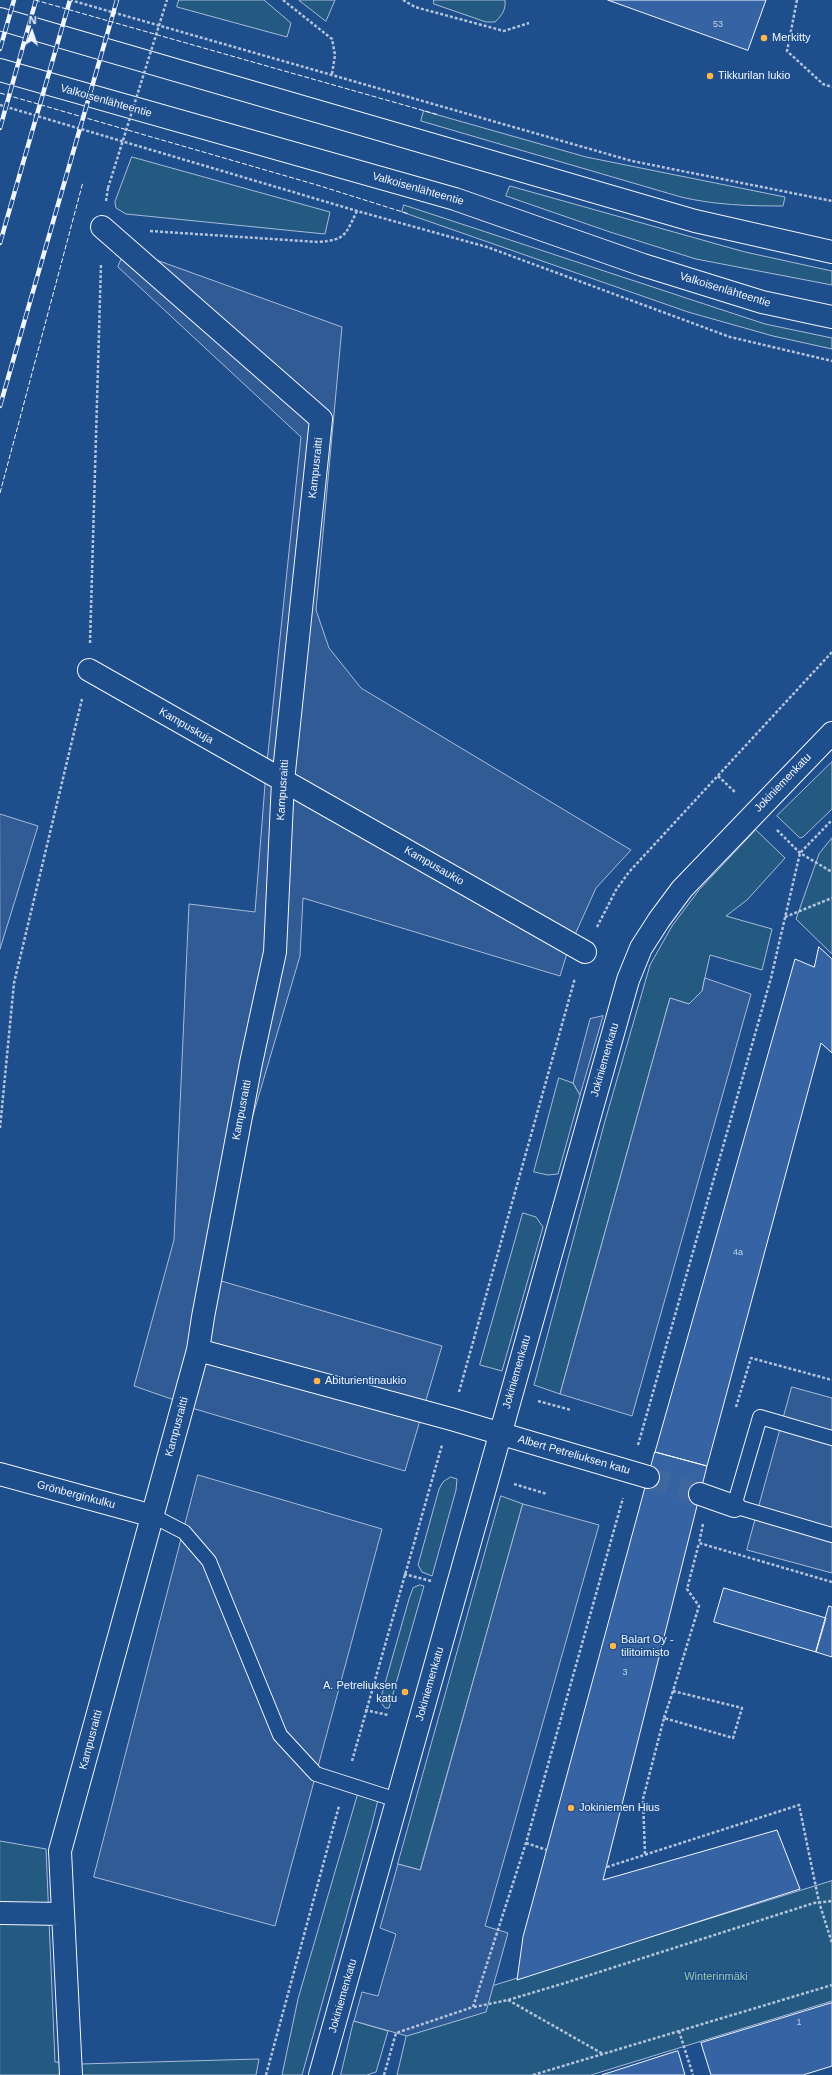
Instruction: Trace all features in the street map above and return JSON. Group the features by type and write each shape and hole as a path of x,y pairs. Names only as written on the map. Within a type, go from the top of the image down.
{"street":[{"path":"0,20 695,221 832,252"},
{"name":"Valkoisenlähteentie","path":"0,70 454,198 643,265 762,302 832,318"},
{"name":"Kampusraitti","path":"72,2075 60,1851 198,1350 202,1317 275,952 283,782 321,419 102,227"},
{"name":"Kampuskuja","path":"89,670 283,782"},
{"name":"Jokiniemenkatu","path":"320,2075 499,1434 628,980 641,948 682,889 832,733"},
{"name":"Kampusaukio","path":"283,782 308,794 585,952"},
{"path":"198,1350 451,1419 499,1434"},
{"name":"Albert Petreliuksen katu","path":"499,1434 639,1474"},
{"name":"Grönberginkulku","path":"0,1474 152,1516"},
{"path":"700,1494 734,1506"},
{"path":"0,1913 63,1914"}],"lane":[{"path":"832,1438 760,1417 734,1506 832,1534"},
{"path":"152,1516 184,1532 209,1561 280,1735 316,1774 345,1785 397,1800"}],"path":[{"path":"70,0 632,161 832,201"},
{"path":"108,188 167,0"},
{"path":"283,0 332,39 335,55 332,74"},
{"path":"403,0 415,8 504,31 529,23"},
{"path":"798,0 787,51 823,84 832,87"},
{"path":"0,105 487,248 730,337 832,361"},
{"path":"102,227 318,242 334,241 345,234 357,211"},
{"path":"473,2007 526,1843 639,1474 771,978 800,853 832,820"},
{"path":"800,853 832,872"},
{"path":"785,918 832,898"},
{"path":"266,2075 365,1710 468,1360"},
{"path":"535,1400 571,1410"},
{"path":"513,1484 547,1494"},
{"path":"646,1854 643,1799 664,1718 699,1606 687,1589 703,1522 699,1519"},
{"path":"699,1543 832,1582"},
{"path":"404,1574 436,1583"},
{"path":"664,1718 733,1738 742,1708 673,1691"},
{"path":"365,1710 388,1715"},
{"path":"607,1867 799,1805 819,1902 832,1943"},
{"path":"526,1843 547,1850"},
{"path":"384,2075 396,2033 473,2007 508,2000 819,1902 832,1901"},
{"path":"533,2075 832,1985"},
{"path":"508,2000 604,2054"},
{"path":"679,2031 693,2075"}],"green space":[{"path":"179,0 264,0 291,23 287,37 177,7"},
{"path":"299,0 335,0 326,21"},
{"path":"434,0 505,0 505,7 500,17 495,22 486,22 434,4"},
{"path":"424,111 586,157 785,197 783,206 757,206 706,202 681,197 421,121"},
{"path":"132,157 330,212 325,234 126,214 116,208 115,202"},
{"path":"510,186 745,252 832,271 832,285 696,259 610,232 506,196"},
{"path":"404,205 765,324 832,338 832,349 773,336 688,312 402,212"},
{"path":"832,762 832,809 803,837 800,838 777,816"},
{"path":"756,830 785,858 747,900 726,916 772,929 762,970 710,955 702,991 689,1004 670,998 560,1394 534,1385 605,1121 650,965 672,926 699,890"},
{"path":"832,838 832,954 796,919 819,854"},
{"path":"559,1078 573,1083 580,1095 558,1174 548,1175 534,1172"},
{"path":"523,1213 536,1217 543,1227 502,1371 480,1365"},
{"path":"451,1477 457,1479 456,1490 432,1576 422,1572 418,1565 439,1489 443,1482"},
{"path":"501,1496 523,1504 420,1870 398,1864"},
{"path":"420,1585 424,1586 389,1708 385,1708 380,1701 409,1599 413,1588"},
{"path":"358,1794 378,1800 371,1828 302,2075 282,2075 298,1999"},
{"path":"0,1841 46,1849 55,2062 80,2064 259,2059 256,2075 0,2075"},
{"name":"Winterinmäki","path":"832,1881 832,2001 591,2075 397,2075 412,2011"},
{"path":"354,2021 388,2031 376,2072 367,2075 341,2075"}],"shaded area":[{"path":"126,249 342,327 316,610 329,648 361,688 631,850 596,888 568,950 560,976 303,898 300,956 238,1166 218,1280 442,1346 405,1471 195,1409 183,1403 134,1386 174,1240 189,904 255,912 266,772 301,437 118,267"},
{"path":"0,814 38,826 0,949"},
{"path":"705,978 751,994 632,1416 560,1394 670,998 689,1004 702,991"},
{"path":"603,1016 580,1095 573,1083 590,1019"},
{"path":"792,1387 832,1398 832,1573 747,1550"},
{"path":"198,1475 382,1529 275,1926 94,1877"},
{"path":"523,1504 599,1525 485,1926 508,1933 486,2012 407,2036 354,2021 362,1992 378,1996 396,1934 380,1928 398,1864 420,1870"}],"building":[{"path":"608,0 766,0 748,50"},
{"path":"819,947 832,959 832,1053 821,1043 707,1466 655,1452 795,959 814,967"},
{"path":"655,1452 707,1466 603,1880 777,1830 800,1889 517,1980 523,1937"},
{"path":"724,1588 826,1618 816,1652 714,1622"},
{"path":"829,1606 832,1607 832,1657 816,1652"},
{"path":"832,2003 832,2066 803,2075 711,2075 701,2043"},
{"path":"678,2051 685,2075 602,2075"}],"tunnel":[{"path":"648,1477 700,1494"}],"railway":[{"path":"0,49 14,0"},
{"path":"0,128 36,0"},
{"path":"0,243 70,0"},
{"path":"0,406 117,0"}],"fence":[{"path":"35,0 439,115"},
{"path":"0,93 317,185 409,214"},
{"path":"0,493 83,182"}],"place":[{"name":"Merkitty","path":"764,38"},
{"name":"Tikkurilan lukio","path":"710,76"},
{"name":"Abiturientinaukio","path":"317,1381"},
{"name":"Balart Oy - tilitoimisto","path":"613,1646"},
{"name":"A. Petreliuksen katu","path":"405,1692"},
{"name":"Jokiniemen Hius","path":"571,1808"}]}
